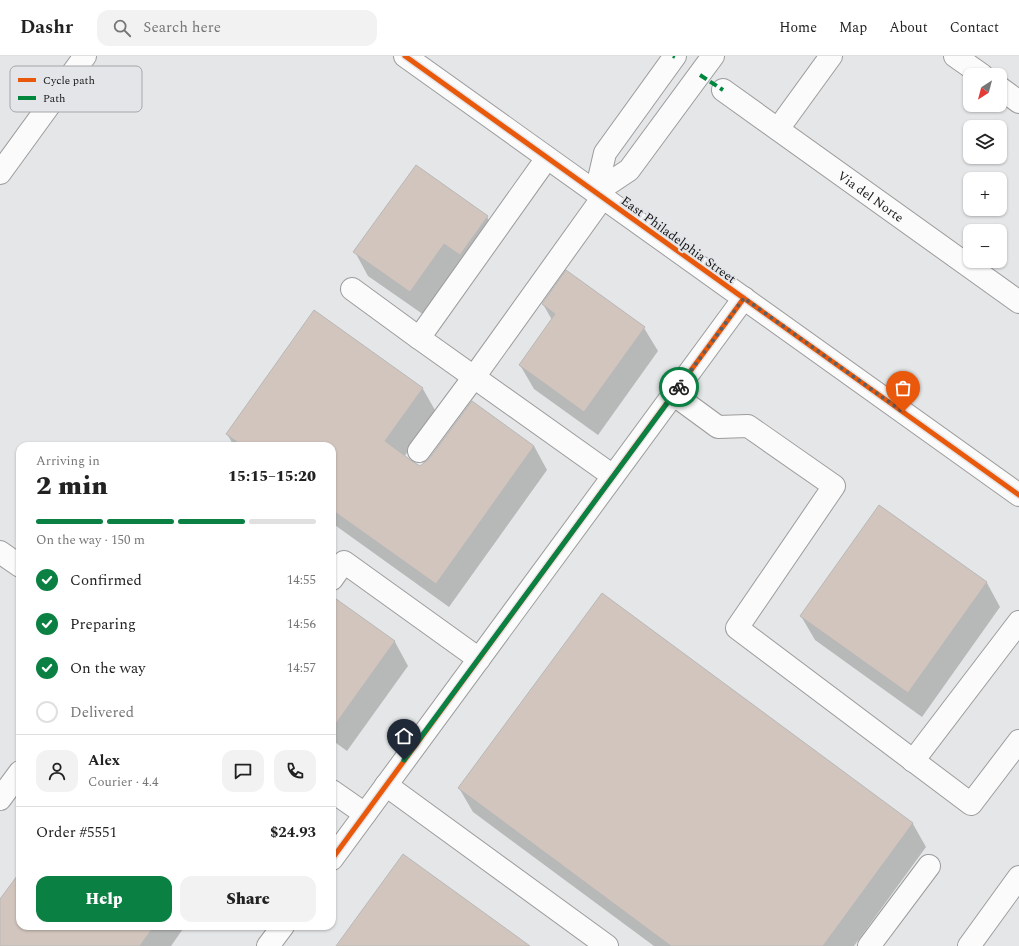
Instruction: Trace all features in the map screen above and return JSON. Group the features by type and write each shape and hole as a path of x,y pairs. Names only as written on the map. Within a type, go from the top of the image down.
{"street":[{"path":"78,66 85,56"},
{"name":"East Philadelphia Street","path":"405,56 1019,495"},
{"path":"600,195 605,153 675,56"},
{"path":"419,451 474,377 600,195 629,170 713,56"},
{"path":"778,129 830,56"},
{"path":"955,56 972,68"},
{"name":"Via del Norte","path":"722,90 1019,302"},
{"path":"1007,93 1019,102"},
{"path":"0,173 44,112"},
{"path":"419,338 547,158"},
{"path":"352,289 613,476"},
{"path":"336,854 744,298"},
{"path":"673,394 718,427 748,426 834,486 737,628 971,804 1019,741"},
{"path":"0,552 16,563"},
{"path":"336,565 479,659"},
{"path":"913,761 1019,622"},
{"path":"0,799 16,777"},
{"path":"386,785 607,946"},
{"path":"336,794 365,814"},
{"path":"869,946 929,866"},
{"path":"970,946 1019,877"},
{"path":"268,946 280,930"}],"building":[{"path":"416,165 488,216 460,255 444,244 410,292 353,252"},
{"path":"566,270 645,327 584,412 519,365 555,314 542,304"},
{"path":"314,310 423,388 385,441 420,466 429,459 472,401 534,446 436,584 336,513 336,442 237,442 226,434"},
{"path":"879,505 987,582 908,693 800,616"},
{"path":"602,593 913,823 823,946 671,946 458,788"},
{"path":"336,599 395,641 336,723"},
{"path":"403,854 530,946 336,946"},
{"path":"16,877 16,930 151,930 140,946 0,946 0,899"}],"marked path":[{"path":"700,75 723,90"}],"cycle path":[{"path":"405,56 1019,495"},
{"path":"336,854 744,298"}],"way so far":[{"path":"679,387 744,298 903,412"}],"route":[{"path":"404,760 679,387"}]}
